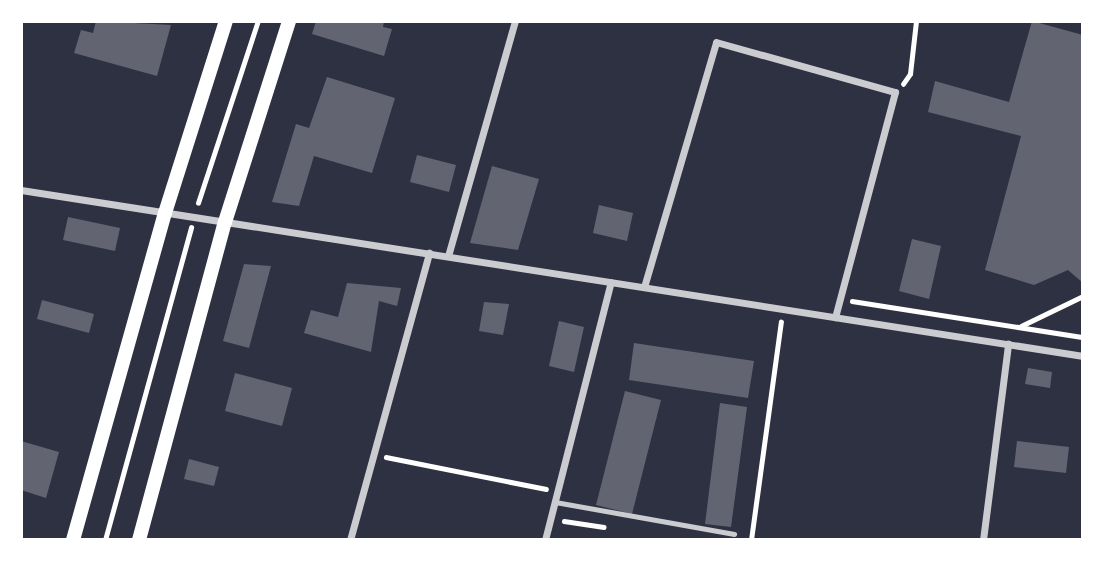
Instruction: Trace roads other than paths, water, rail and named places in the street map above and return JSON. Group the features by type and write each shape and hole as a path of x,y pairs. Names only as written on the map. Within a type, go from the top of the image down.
{"main road":[{"path":"73,540 165,213 226,21"},
{"path":"139,540 225,222 289,21"}],"street":[{"path":"448,256 514,21"},
{"path":"644,287 716,42 895,92 835,317"},
{"path":"21,190 1083,356"},
{"path":"350,540 429,253"},
{"path":"545,540 611,282"},
{"path":"983,540 1009,344"}],"lane":[{"path":"555,502 734,534"}]}
